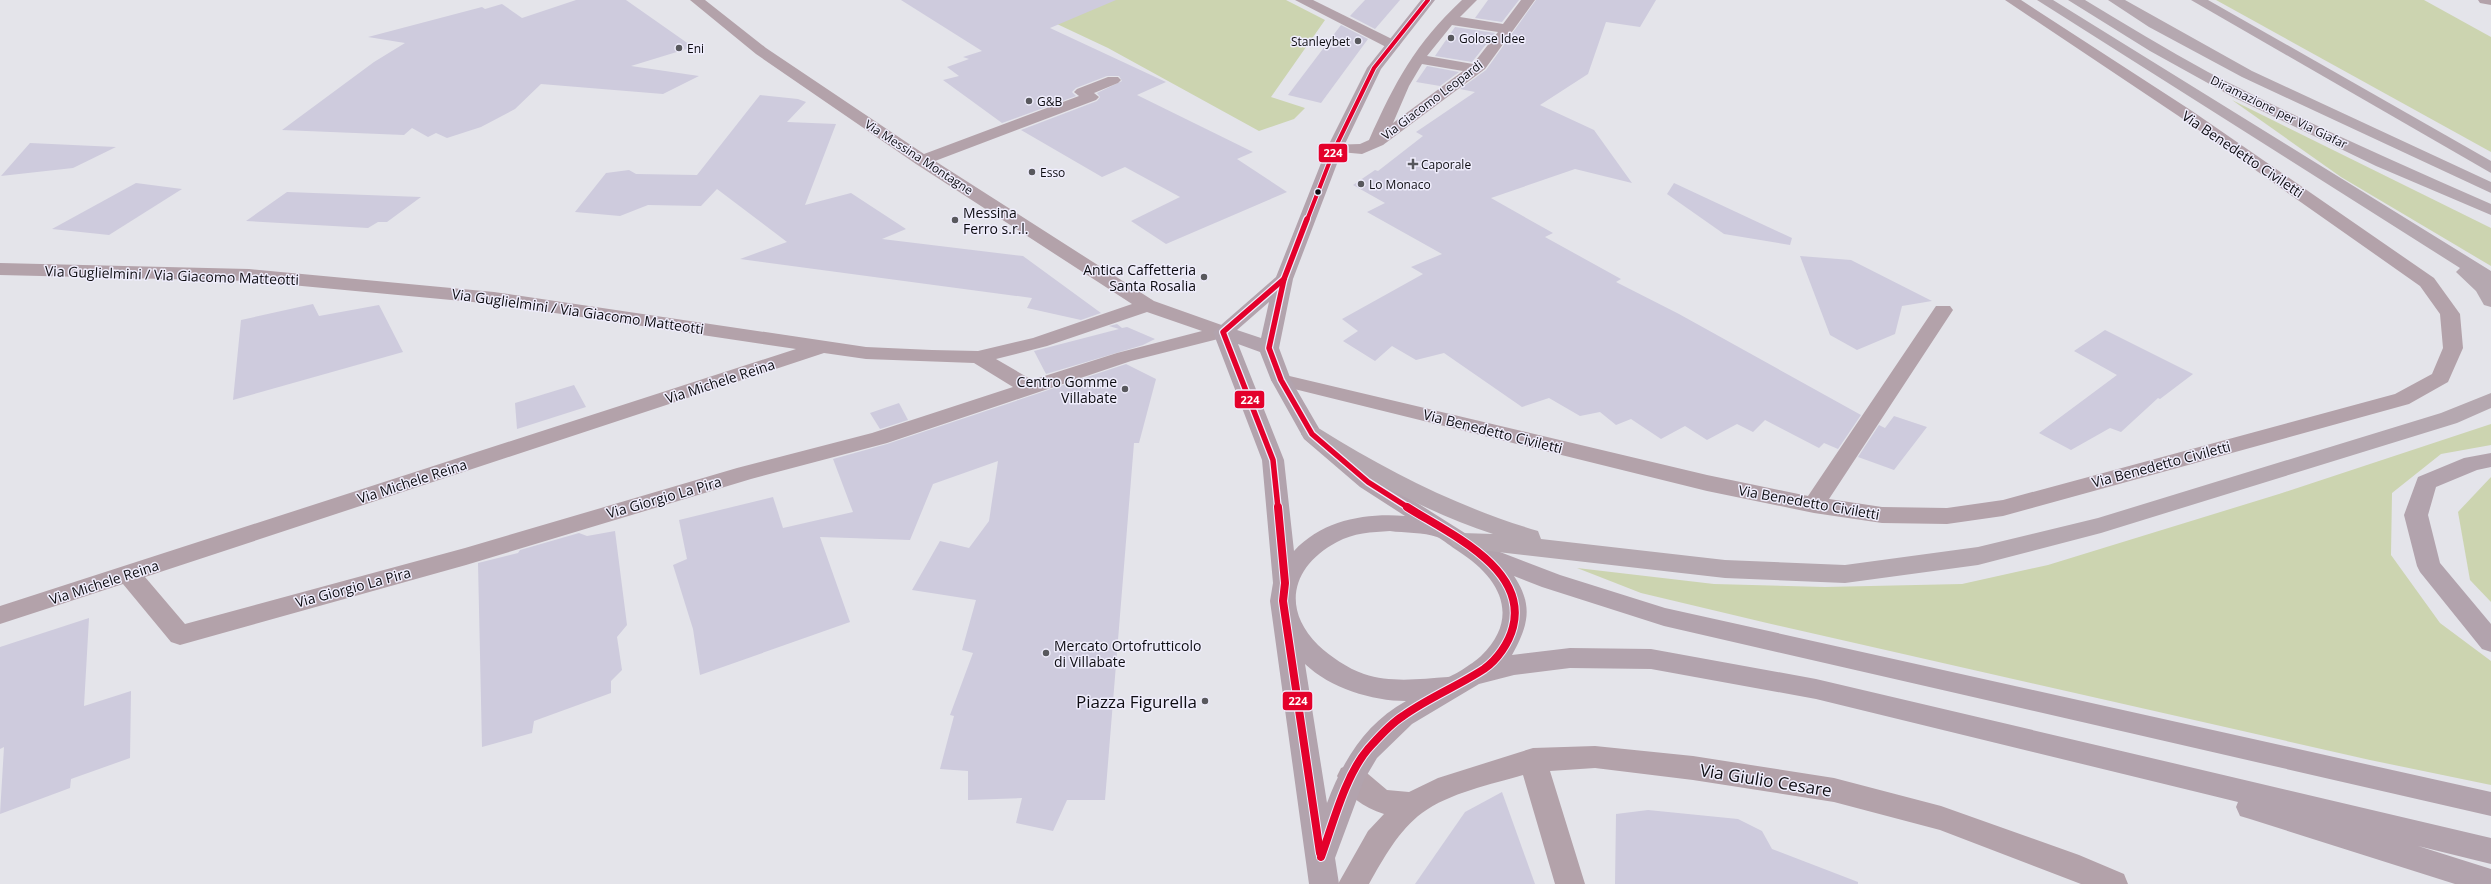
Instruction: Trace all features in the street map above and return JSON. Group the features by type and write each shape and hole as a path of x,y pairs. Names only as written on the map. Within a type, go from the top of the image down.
{"highway":[{"path":"2044,0 2491,279"},
{"name":"Diramazione per Via Giafar","path":"2075,0 2202,74 2278,113 2383,163 2491,210"},
{"name":"Diramazione per Via Giafar","path":"2115,0 2154,24 2247,74 2491,188"},
{"path":"2198,0 2491,168"},
{"path":"2421,235 2483,288 2491,301"},
{"path":"1464,543 1514,544 1725,569 1845,574 1978,556 2101,525 2449,418 2491,400"},
{"path":"1312,434 1377,475 1421,497 1516,534 1597,555"}],"main road":[{"path":"1322,871 1351,776 1366,750 1402,716 1485,668 1501,652 1511,634 1514,622 1514,604 1509,588 1494,565 1464,543 1368,482 1312,434 1281,380 1269,348 1284,279 1335,148 1374,68 1428,0"},
{"path":"1223,332 1284,279"},
{"path":"1223,332 1269,348"},
{"path":"1223,332 1273,460 1287,622 1300,645 1320,663 1345,677 1387,690 1427,690 1514,665 1570,658 1651,659 1816,689 2017,736 2491,851"},
{"path":"2491,460 2472,463 2426,482 2416,515 2429,566 2491,642"},
{"path":"1322,871 1284,592 1293,565 1310,547 1331,534 1356,526 1385,522 1410,524 1464,543 1551,581 1664,617 2491,804"},
{"path":"2017,736 2391,849 2491,882"}],"street":[{"name":"Via Messina Montagne","path":"697,0 760,51 922,160 1147,305 1223,332"},
{"path":"1302,0 1393,45"},
{"path":"1377,142 1413,88 1418,59 1449,20 1470,0"},
{"name":"Via Giacomo Leopardi","path":"1335,148 1362,149 1377,142 1475,70 1480,66 1528,0"},
{"name":"Via Benedetto Civiletti","path":"1281,380 1707,483 1814,505 1882,515 1947,516 2003,508 2402,399 2441,378 2453,348 2450,314 2427,282 2186,114 2012,0"},
{"path":"2486,0 2491,1"},
{"path":"1449,20 1508,29"},
{"path":"1418,59 1475,70"},
{"path":"922,160 1091,97 1082,92 1113,80"},
{"path":"1413,88 1444,92"},
{"name":"Via Guglielmini / Via Giacomo Matteotti","path":"0,269 249,275 486,297 866,353 978,357 1040,342 1147,305"},
{"path":"1814,505 1943,310"},
{"name":"Via Giorgio La Pira","path":"128,574 180,635 466,556 745,473 879,438 1032,390 1124,357 1223,332"},
{"name":"Via Michele Reina","path":"0,615 824,347"},
{"path":"978,357 1032,390"},
{"name":"Via Giulio Cesare","path":"1412,804 1448,786 1533,760 1595,757 1693,768 1834,790 1940,818 2068,864 2113,884"},
{"path":"1533,760 1570,884"},
{"path":"1351,776 1367,795 1390,805 1412,804"},
{"path":"1353,884 1378,840 1412,804"}],"green space":[{"path":"1006,0 1286,0 1325,20 1271,97 1305,108 1294,119 1259,131 1108,48"},
{"path":"2216,0 2424,0 2491,37 2491,152"},
{"path":"2232,100 2491,228 2491,266 2341,177"},
{"path":"2491,424 2491,445 2441,454 2392,493 2391,555 2440,623 2491,661 2491,785 2370,760 1767,623 1641,593 1577,568 1714,584 1825,587 1962,584 2048,565 2279,494"},
{"path":"2491,477 2491,602 2470,580 2458,512"}],"building":[{"path":"576,0 626,0 693,47 631,66 699,76 663,94 541,84 515,109 481,127 447,138 436,133 428,137 412,128 404,135 282,130 374,62 405,43 368,37 482,7 485,9 502,4 522,18"},
{"path":"901,0 1116,0 1050,28 1166,82 1137,95 1253,152 1237,159 1287,192 1166,244 1131,221 1180,197 1125,167 1102,177 1021,130 1097,101 1100,97 1097,93 1122,81 1119,76 1107,76 1076,88 1072,92 1076,96 1002,123 943,80 959,76 947,67 969,59 963,57 982,51"},
{"path":"1365,0 1400,0 1375,29 1350,16"},
{"path":"1488,0 1519,0 1502,22 1475,18"},
{"path":"1536,0 1656,0 1640,27 1606,22 1588,74 1540,105 1594,130 1632,183 1575,169 1491,198 1553,233 1545,237 1621,279 1616,282 1679,314 1861,415 1838,449 1824,443 1819,448 1765,420 1753,432 1737,424 1707,440 1685,426 1661,439 1631,419 1616,425 1600,412 1580,416 1549,398 1522,407 1444,353 1416,360 1392,346 1375,361 1343,341 1358,331 1342,319 1423,274 1411,267 1442,254 1367,212 1385,203 1353,185 1375,170 1378,171 1423,136 1416,132 1475,92 1460,89 1486,70"},
{"path":"1341,25 1368,39 1321,103 1288,95"},
{"path":"1455,27 1495,33 1472,62 1435,56"},
{"path":"1427,66 1459,72 1440,86 1416,82"},
{"path":"760,95 798,99 806,102 787,122 836,124 805,205 851,193 906,229 882,239 1023,256 1101,313 1081,320 1027,308 1032,298 740,259 787,242 717,189 701,206 648,205 620,216 575,212 606,173 629,170 636,174 697,175"},
{"path":"30,143 116,147 73,168 1,176"},
{"path":"136,183 182,189 109,235 52,229"},
{"path":"1674,183 1792,238 1790,245 1724,234 1667,194"},
{"path":"287,192 421,197 387,222 378,222 368,228 246,221"},
{"path":"1800,256 1851,260 1932,301 1902,306 1895,334 1857,350 1830,335"},
{"path":"313,304 319,316 379,305 403,352 233,400 241,320"},
{"path":"1117,324 1122,328 1127,327 1155,339 1143,345 1046,374 1034,351 1119,329 1109,326"},
{"path":"2105,330 2193,374 2160,399 2158,398 2121,432 2110,428 2071,450 2039,433 2117,375 2074,351"},
{"path":"1126,364 1156,379 1139,443 1134,443 1105,800 1067,800 1053,831 1016,823 1022,798 968,800 968,771 940,769 954,716 950,715 973,653 962,650 976,600 912,590 940,541 969,548 989,521 998,461 933,484 910,540 820,537 850,622 700,675 693,629 673,565 687,559 679,520 773,497 783,528 853,512 833,459 887,444"},
{"path":"574,385 586,407 517,429 515,403"},
{"path":"899,403 908,420 880,429 870,413"},
{"path":"1894,416 1927,427 1894,470 1858,457 1879,425 1885,428"},
{"path":"615,531 627,625 617,637 622,670 611,681 611,693 534,721 532,733 482,747 478,563 518,553 520,550 579,533 587,536"},
{"path":"89,618 84,706 131,691 130,758 71,779 70,788 0,814 4,747 0,749 0,647"},
{"path":"1502,792 1535,884 1415,884 1465,812"},
{"path":"1648,810 1738,819 1762,831 1772,849 1858,882 1858,884 1615,884 1616,814"}],"transit line":[{"name":"224","path":"1321,857 1351,776 1367,750 1402,716 1485,668 1501,652 1511,634 1514,622 1514,604 1509,588 1494,565 1476,551 1368,482 1312,434 1281,380 1269,348 1284,279 1335,148 1374,68 1428,0"},
{"name":"224","path":"1284,279 1223,332 1273,460 1285,583 1283,601 1320,853"}],"place":[{"name":"Golose Idee","path":"1451,38"},
{"name":"Stanleybet","path":"1358,41"},
{"name":"Eni","path":"679,48"},
{"name":"G&B","path":"1029,101"},
{"name":"Caporale","path":"1413,164"},
{"name":"Esso","path":"1032,172"},
{"name":"Lo Monaco","path":"1361,184"},
{"name":"Messina Ferro s.r.l.","path":"955,220"},
{"name":"Antica Caffetteria Santa Rosalia","path":"1204,277"},
{"name":"Centro Gomme Villabate","path":"1125,389"},
{"name":"Mercato Ortofrutticolo di Villabate","path":"1046,653"},
{"name":"Piazza Figurella","path":"1205,701"}]}
